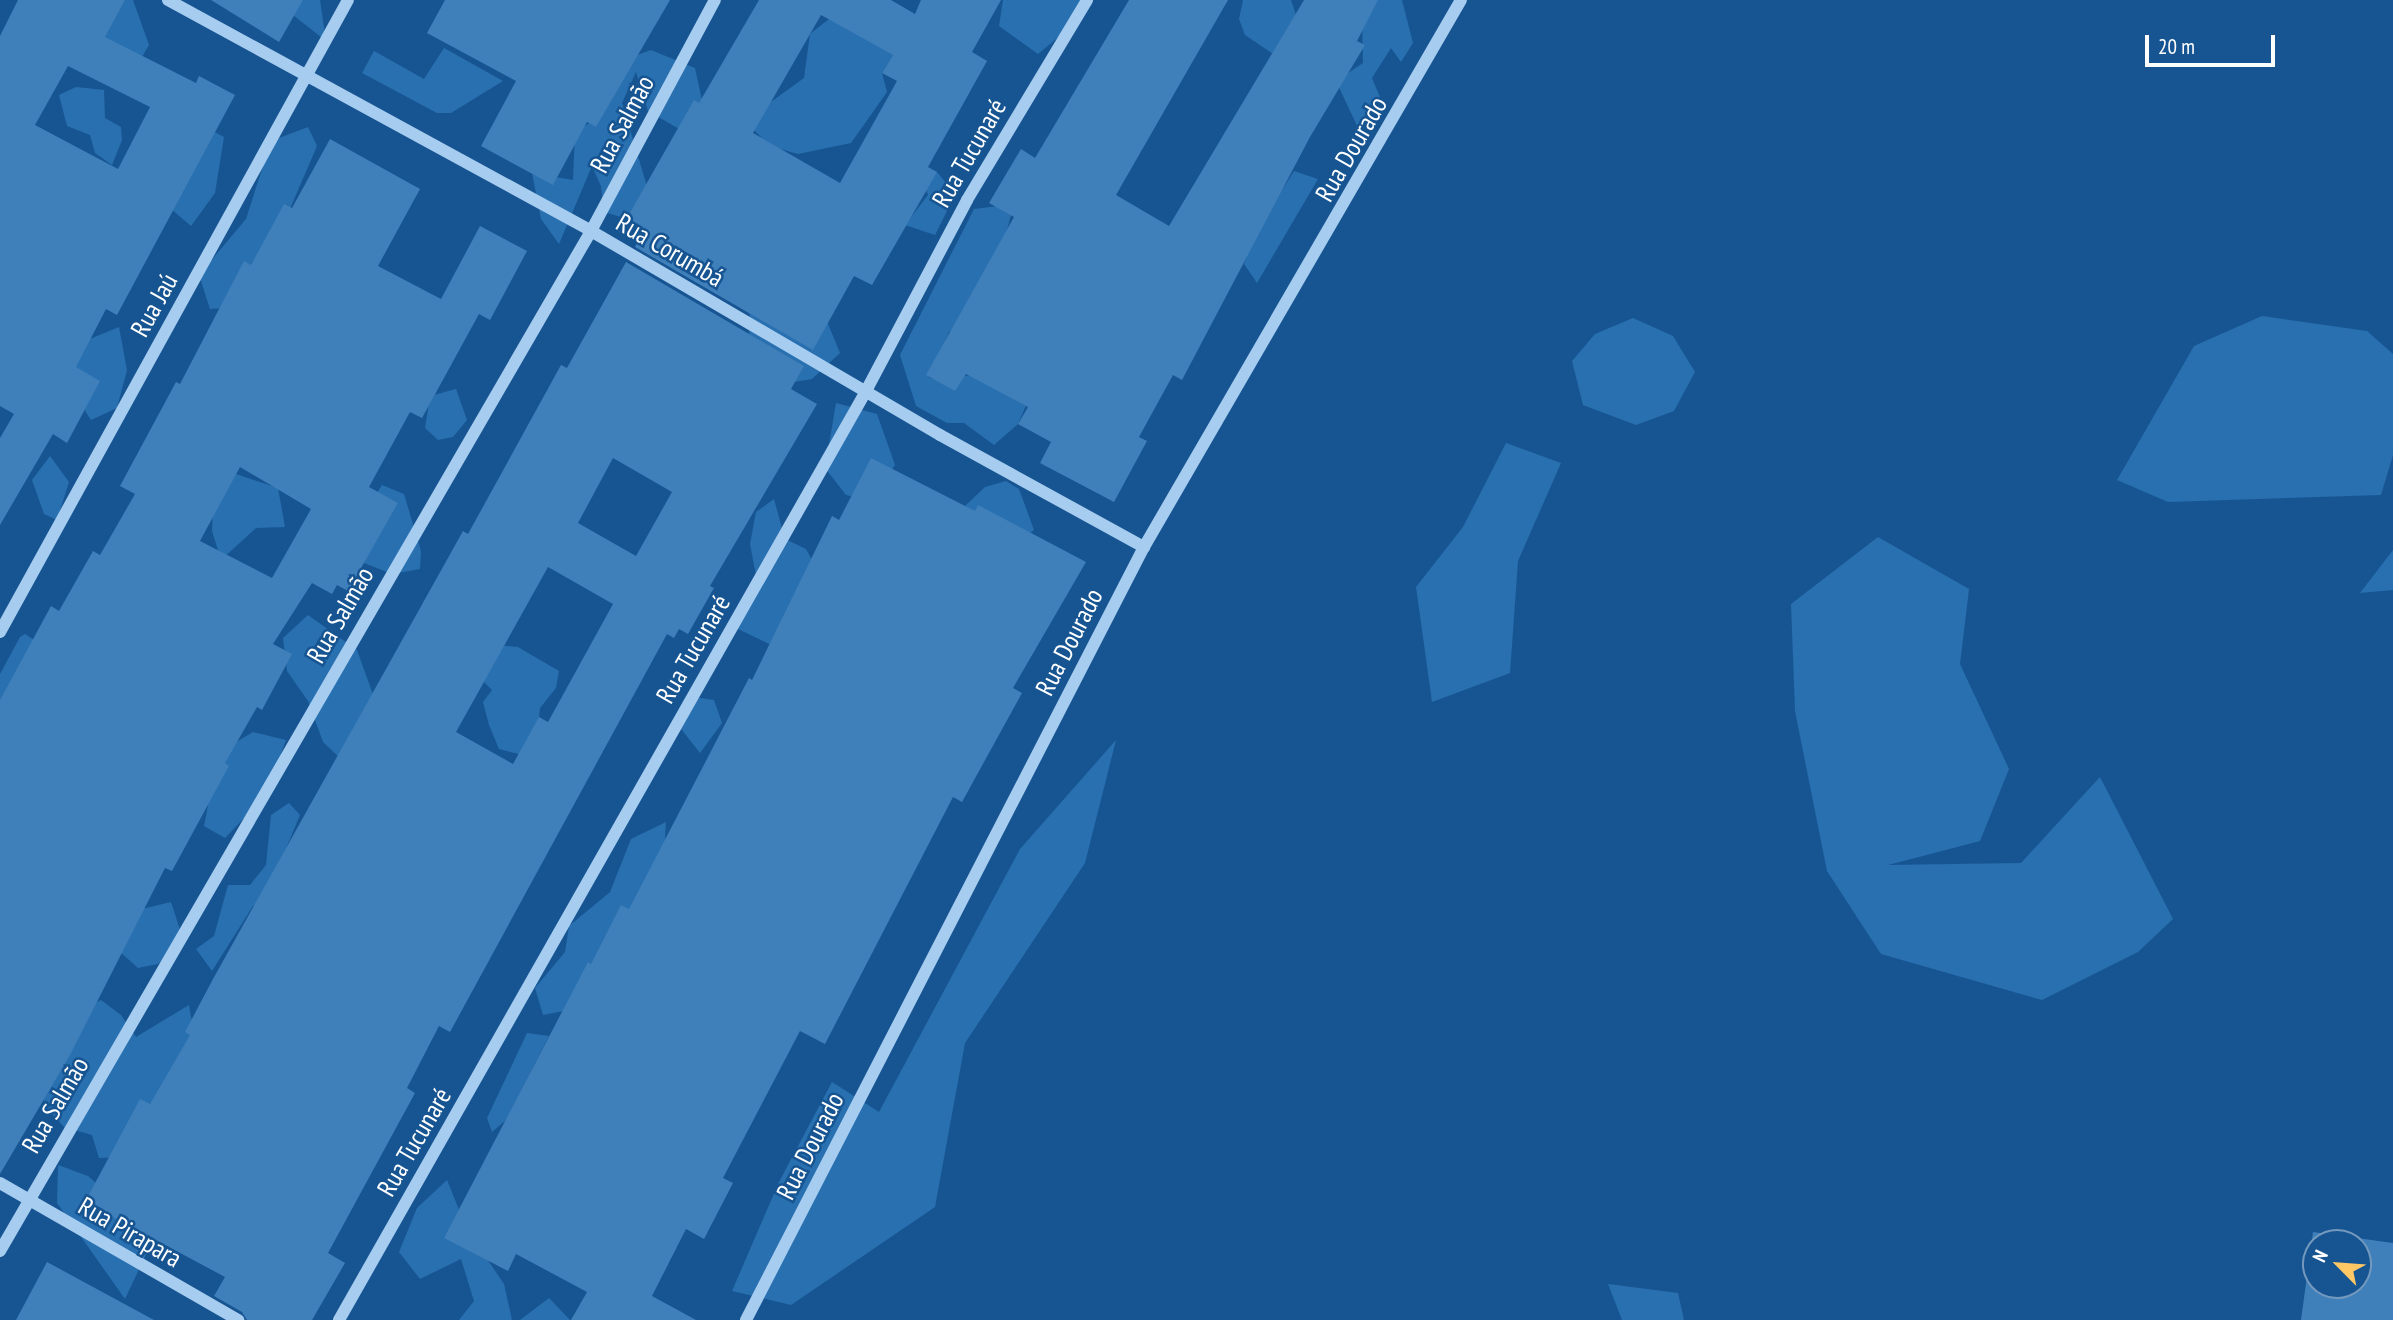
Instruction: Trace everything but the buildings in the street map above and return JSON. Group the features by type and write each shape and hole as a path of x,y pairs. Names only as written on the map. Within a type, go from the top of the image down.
{"street":[{"name":"Rua Corumbá","path":"168,0 591,231 866,391 1144,547"},
{"name":"Rua Jaú","path":"0,632 348,0"},
{"name":"Rua Salmão","path":"0,1251 27,1198 591,231 715,0"},
{"name":"Rua Tucunaré","path":"339,1320 866,391 967,200 1087,0"},
{"name":"Rua Dourado","path":"746,1320 1144,547 1461,0"},
{"name":"Rua Pirapara","path":"0,1183 238,1320"}],"shaded area":[{"path":"71,0 133,0 149,45 126,84"},
{"path":"282,0 320,0 326,41 284,8"},
{"path":"1003,0 1080,0 1080,6 1061,35 1038,54 999,26"},
{"path":"1243,0 1291,0 1297,18 1276,56 1245,35 1239,19"},
{"path":"1374,0 1402,0 1413,43 1401,62 1391,48 1372,78 1380,97 1369,128 1358,128 1336,81 1363,63 1362,14"},
{"path":"844,18 878,36 893,55 882,73 887,92 851,143 798,154 770,146 754,130 768,104 804,78 810,34 829,19"},
{"path":"444,48 503,81 451,113 437,113 362,73 374,51 424,79"},
{"path":"651,50 695,68 706,119 681,130 648,111 636,72 622,103 653,206 631,220 604,212 601,186 592,166 559,244 541,219 532,173 573,180 575,132 602,115 626,59"},
{"path":"76,87 104,90 105,118 121,127 122,140 112,165 95,153 90,135 67,126 59,95"},
{"path":"308,127 317,146 280,232 238,307 210,309 199,275 246,219 271,141"},
{"path":"213,131 224,137 215,193 191,226 171,209"},
{"path":"1294,171 1318,179 1257,283 1244,264 1256,231"},
{"path":"937,172 946,183 947,211 935,235 905,225 928,195 920,175"},
{"path":"1014,204 988,301 949,332 929,378 1041,371 1018,424 994,445 964,423 947,423 916,406 900,355 974,209"},
{"path":"750,294 817,297 840,353 812,379 782,384 749,345"},
{"path":"2262,316 2367,331 2393,354 2393,455 2381,495 2168,502 2117,480 2194,346"},
{"path":"1633,318 1673,336 1695,372 1674,411 1636,425 1583,405 1572,361 1595,334"},
{"path":"119,327 127,370 117,408 91,420 69,386 85,341"},
{"path":"456,389 467,420 453,437 438,440 425,428 430,396"},
{"path":"836,403 877,414 895,465 871,501 846,495 825,468"},
{"path":"1506,443 1561,463 1518,561 1510,673 1432,702 1416,587 1463,527"},
{"path":"50,456 69,482 57,520 44,514 32,480"},
{"path":"236,474 278,488 285,527 256,528 221,560 212,531 213,506"},
{"path":"1006,481 1019,489 1034,530 999,556 947,523 985,487"},
{"path":"382,485 404,494 421,551 420,569 392,574 364,563 366,510"},
{"path":"774,499 785,539 806,549 817,569 810,623 769,644 736,628 758,586 750,544 756,512"},
{"path":"1878,537 1969,589 1960,664 2009,769 1980,841 1888,865 2021,863 2100,777 2173,919 2138,952 2042,1000 1881,954 1827,871 1795,711 1791,604"},
{"path":"2393,550 2393,590 2360,593"},
{"path":"308,615 357,650 379,711 342,760 323,742 308,701 287,671 283,638"},
{"path":"25,634 45,647 0,734 0,674 20,637"},
{"path":"498,645 518,647 559,671 556,688 540,708 537,737 526,756 499,749 483,702 492,690 483,681"},
{"path":"686,696 714,700 722,723 700,753 674,720"},
{"path":"253,732 286,740 265,796 225,838 204,826 218,753"},
{"path":"1116,740 1085,863 965,1043 935,1207 791,1305 732,1291 779,1182 832,1082 879,1112 1020,849"},
{"path":"289,803 300,815 285,851 280,910 253,906 212,971 196,949 214,936 228,885 250,885 266,865 271,815"},
{"path":"666,822 664,858 579,1008 543,1015 535,988 565,952 569,926 610,892 631,839"},
{"path":"171,902 184,942 158,964 138,968 110,943 142,909"},
{"path":"101,1000 121,1015 136,1037 189,1005 194,1034 127,1157 99,1158 92,1135 64,1127 46,1107 36,1074 60,1022"},
{"path":"527,1033 549,1036 506,1120 492,1132 487,1118"},
{"path":"58,1165 88,1176 120,1204 160,1225 125,1299 57,1203"},
{"path":"447,1180 462,1217 444,1237 483,1253 504,1284 512,1320 459,1320 474,1301 461,1259 420,1279 399,1252 417,1208"},
{"path":"1608,1284 1678,1293 1684,1320 1622,1320"},
{"path":"549,1298 570,1320 520,1320"}]}
